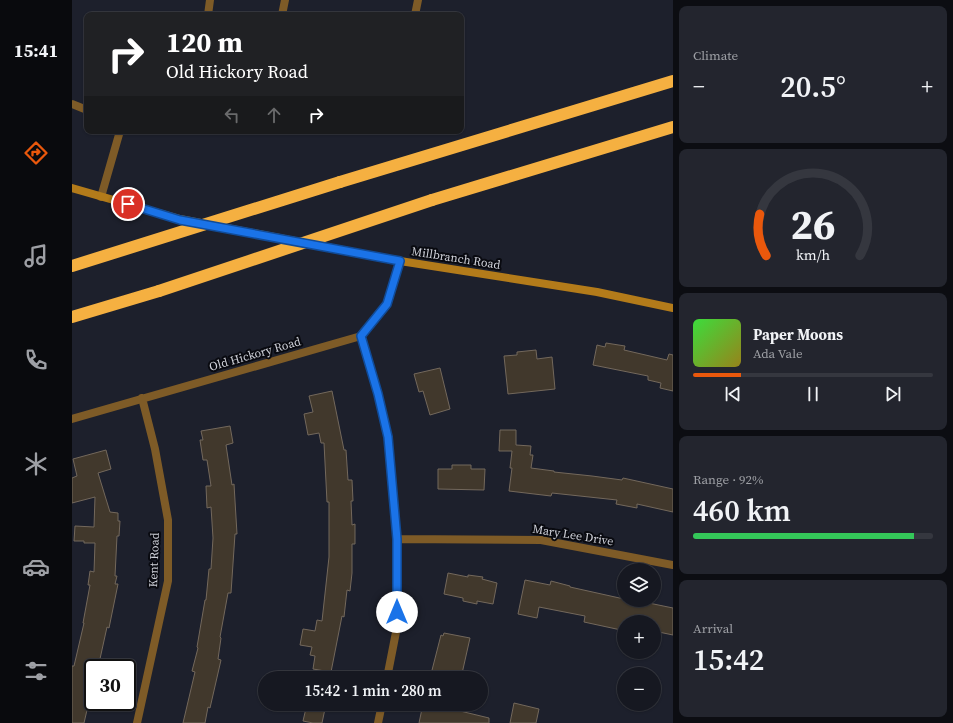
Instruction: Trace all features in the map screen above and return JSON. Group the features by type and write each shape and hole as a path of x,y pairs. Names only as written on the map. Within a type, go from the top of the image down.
{"highway":[{"path":"72,266 340,182 673,81"},
{"path":"72,317 159,291 432,200 673,127"}],"main road":[{"name":"Millbranch Road","path":"72,188 180,220 400,261 597,292 673,308"}],"street":[{"path":"208,12 210,0"},
{"path":"283,12 285,0"},
{"path":"416,12 418,0"},
{"path":"72,104 84,109"},
{"path":"101,197 119,134"},
{"path":"388,671 397,627 397,539 388,437 378,394 361,336 387,304 400,261"},
{"name":"Old Hickory Road","path":"72,419 361,336"},
{"name":"Kent Road","path":"137,723 168,581 168,520 142,398"},
{"name":"Mary Lee Drive","path":"397,539 541,540 673,565"},
{"path":"378,723 381,711"}],"building":[{"path":"606,343 625,346 624,350 667,360 669,354 673,355 673,391 660,388 661,383 648,380 648,376 593,365 597,345 605,347"},
{"path":"536,350 537,359 552,357 555,389 508,394 504,356 517,355 517,352"},
{"path":"440,368 450,409 430,415 423,391 419,392 414,374"},
{"path":"332,391 344,450 346,450 348,480 352,480 352,525 355,524 355,544 352,544 352,573 350,591 347,590 344,617 342,616 331,671 313,669 315,656 310,655 312,647 300,645 303,629 315,631 317,620 322,621 329,557 329,502 327,502 324,443 321,443 319,433 308,435 304,414 313,412 309,396"},
{"path":"230,426 233,443 226,445 232,485 234,484 237,534 235,534 231,593 228,593 220,637 218,659 221,660 205,723 183,723 195,672 192,671 198,648 206,600 209,569 211,569 213,538 211,507 207,508 206,486 211,486 207,460 203,460 200,440 203,440 201,431"},
{"path":"500,430 516,430 516,445 531,446 530,455 533,455 531,468 622,480 623,478 673,489 673,512 637,504 637,508 616,504 617,500 552,493 551,496 509,491 512,468 510,468 512,451 499,451"},
{"path":"106,450 111,469 98,473 110,512 118,513 118,521 120,521 119,536 117,536 115,576 117,576 115,584 118,584 109,628 107,627 100,659 84,659 84,711 87,711 84,723 72,723 72,666 74,666 84,623 90,585 88,585 90,571 94,572 95,543 74,541 75,526 94,527 95,497 72,503 72,478 77,476 73,459"},
{"path":"452,465 471,465 471,469 485,469 484,490 438,489 438,469 452,469"},
{"path":"448,573 468,577 468,575 483,577 482,579 497,583 493,604 477,601 477,604 463,601 463,598 444,594"},
{"path":"525,580 550,585 551,581 570,587 617,597 617,607 661,607 661,606 673,608 673,635 661,632 661,615 617,615 617,629 584,622 585,616 539,607 537,618 518,614"},
{"path":"444,633 470,638 463,671 432,671 441,635 443,636"},
{"path":"514,703 539,709 536,723 510,723"},
{"path":"305,711 325,711 322,723 303,721"},
{"path":"422,711 460,711 489,718 489,723 419,723"}],"route":[{"path":"128,204 180,220 400,261 387,304 361,336 378,394 388,437 397,539 397,612"}]}
